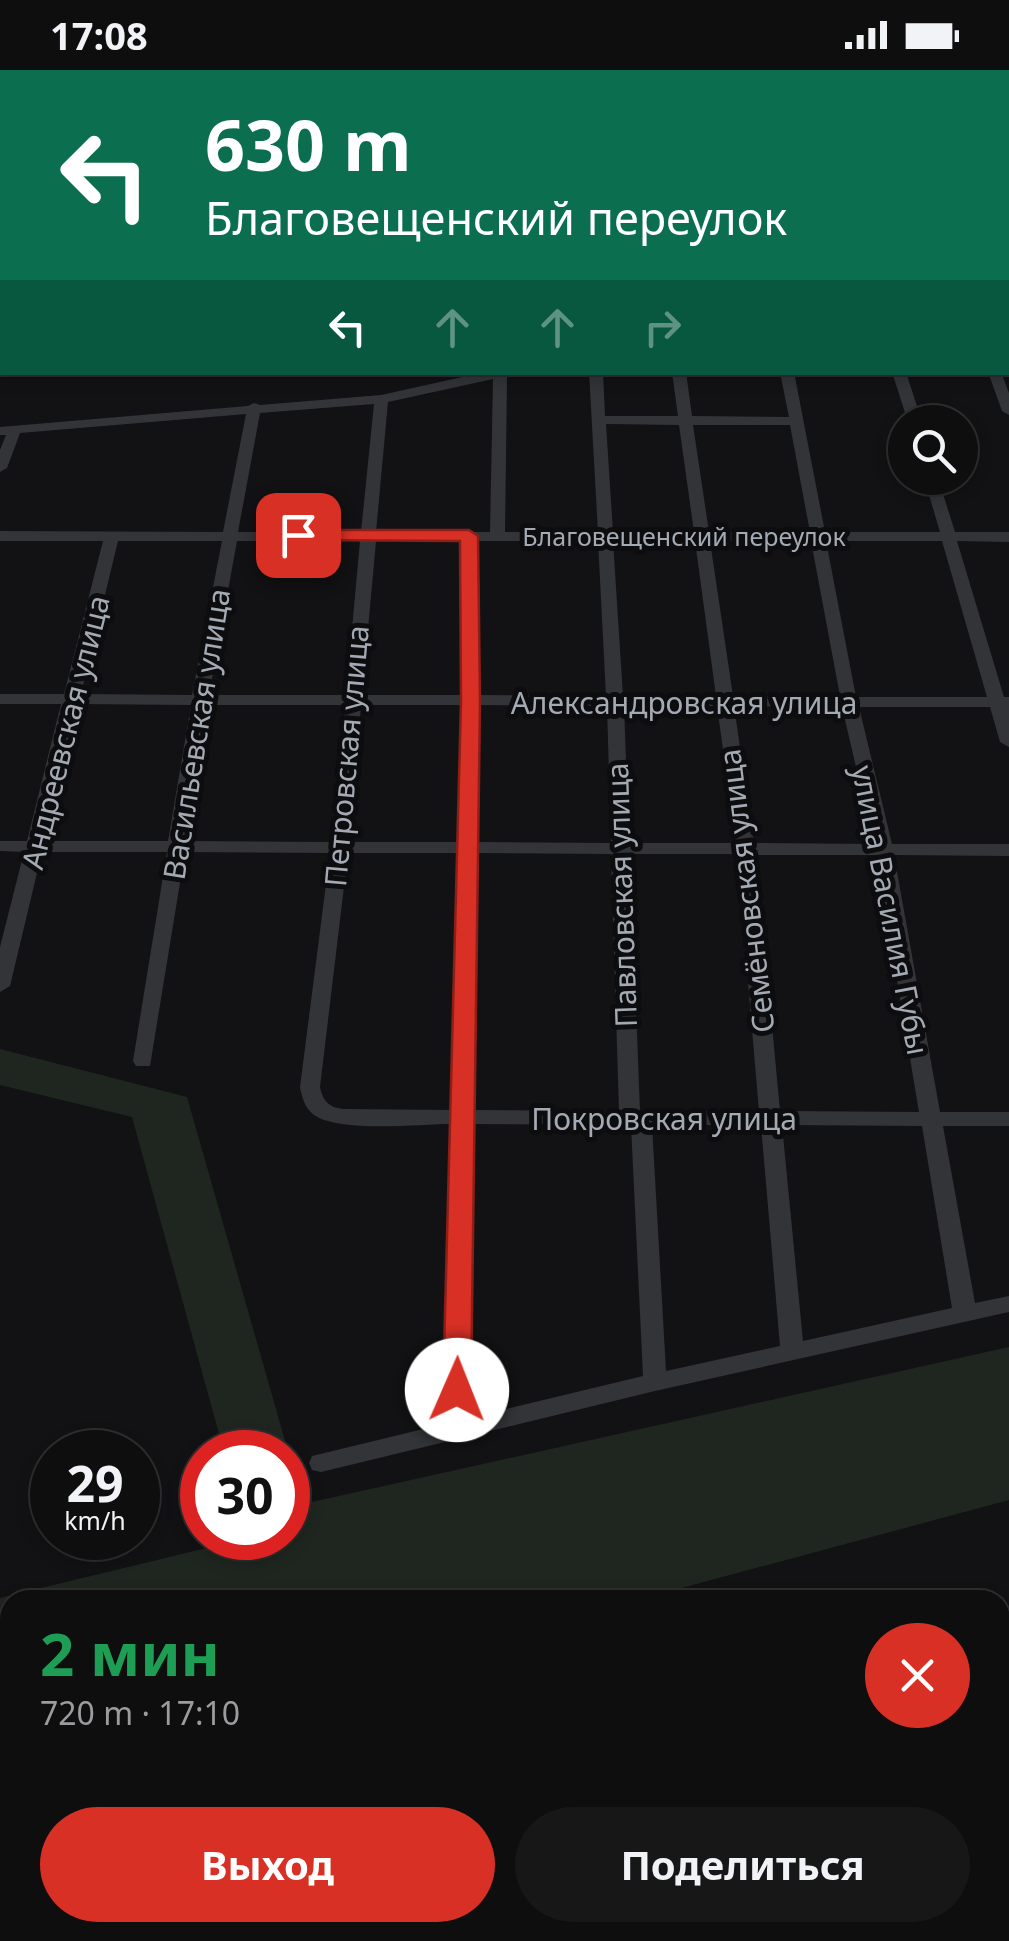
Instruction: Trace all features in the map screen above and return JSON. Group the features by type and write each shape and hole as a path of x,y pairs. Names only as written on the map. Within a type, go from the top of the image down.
{"street":[{"path":"0,468 7,430 381,398 498,375"},
{"path":"496,536 503,375"},
{"name":"Павловская улица","path":"596,375 615,700 618,850 655,1382"},
{"name":"Семёновская улица","path":"679,375 698,536 746,850 792,1352"},
{"name":"улица Василия Губы","path":"788,375 821,536 849,702 884,850 966,1314"},
{"path":"900,375 910,405"},
{"path":"995,375 1009,411"},
{"name":"Петровская улица","path":"320,1111 310,1087 340,848 350,700 381,398"},
{"name":"Васильевская улица","path":"143,1062 200,699 254,407"},
{"path":"598,420 796,422"},
{"path":"937,495 1003,702 1009,742"},
{"name":"Андреевская улица","path":"0,986 38,846 112,534"},
{"name":"Благовещенский переулок","path":"0,536 1009,537"},
{"path":"456,1429 471,702 469,536"},
{"name":"Александровская улица","path":"0,699 1003,702"},
{"path":"0,846 1009,850"},
{"name":"Покровская улица","path":"320,1111 351,1116 1009,1119"},
{"path":"321,1463 655,1382 1009,1304"}],"shaded area":[{"path":"0,1049 187,1097 282,1430 218,1430 132,1117 0,1085"},
{"path":"1009,1347 1009,1500 674,1590 33,1590 180,1554 180,1560 310,1560 310,1502"}],"route":[{"path":"298,535 469,536 471,702 457,1390"}]}
